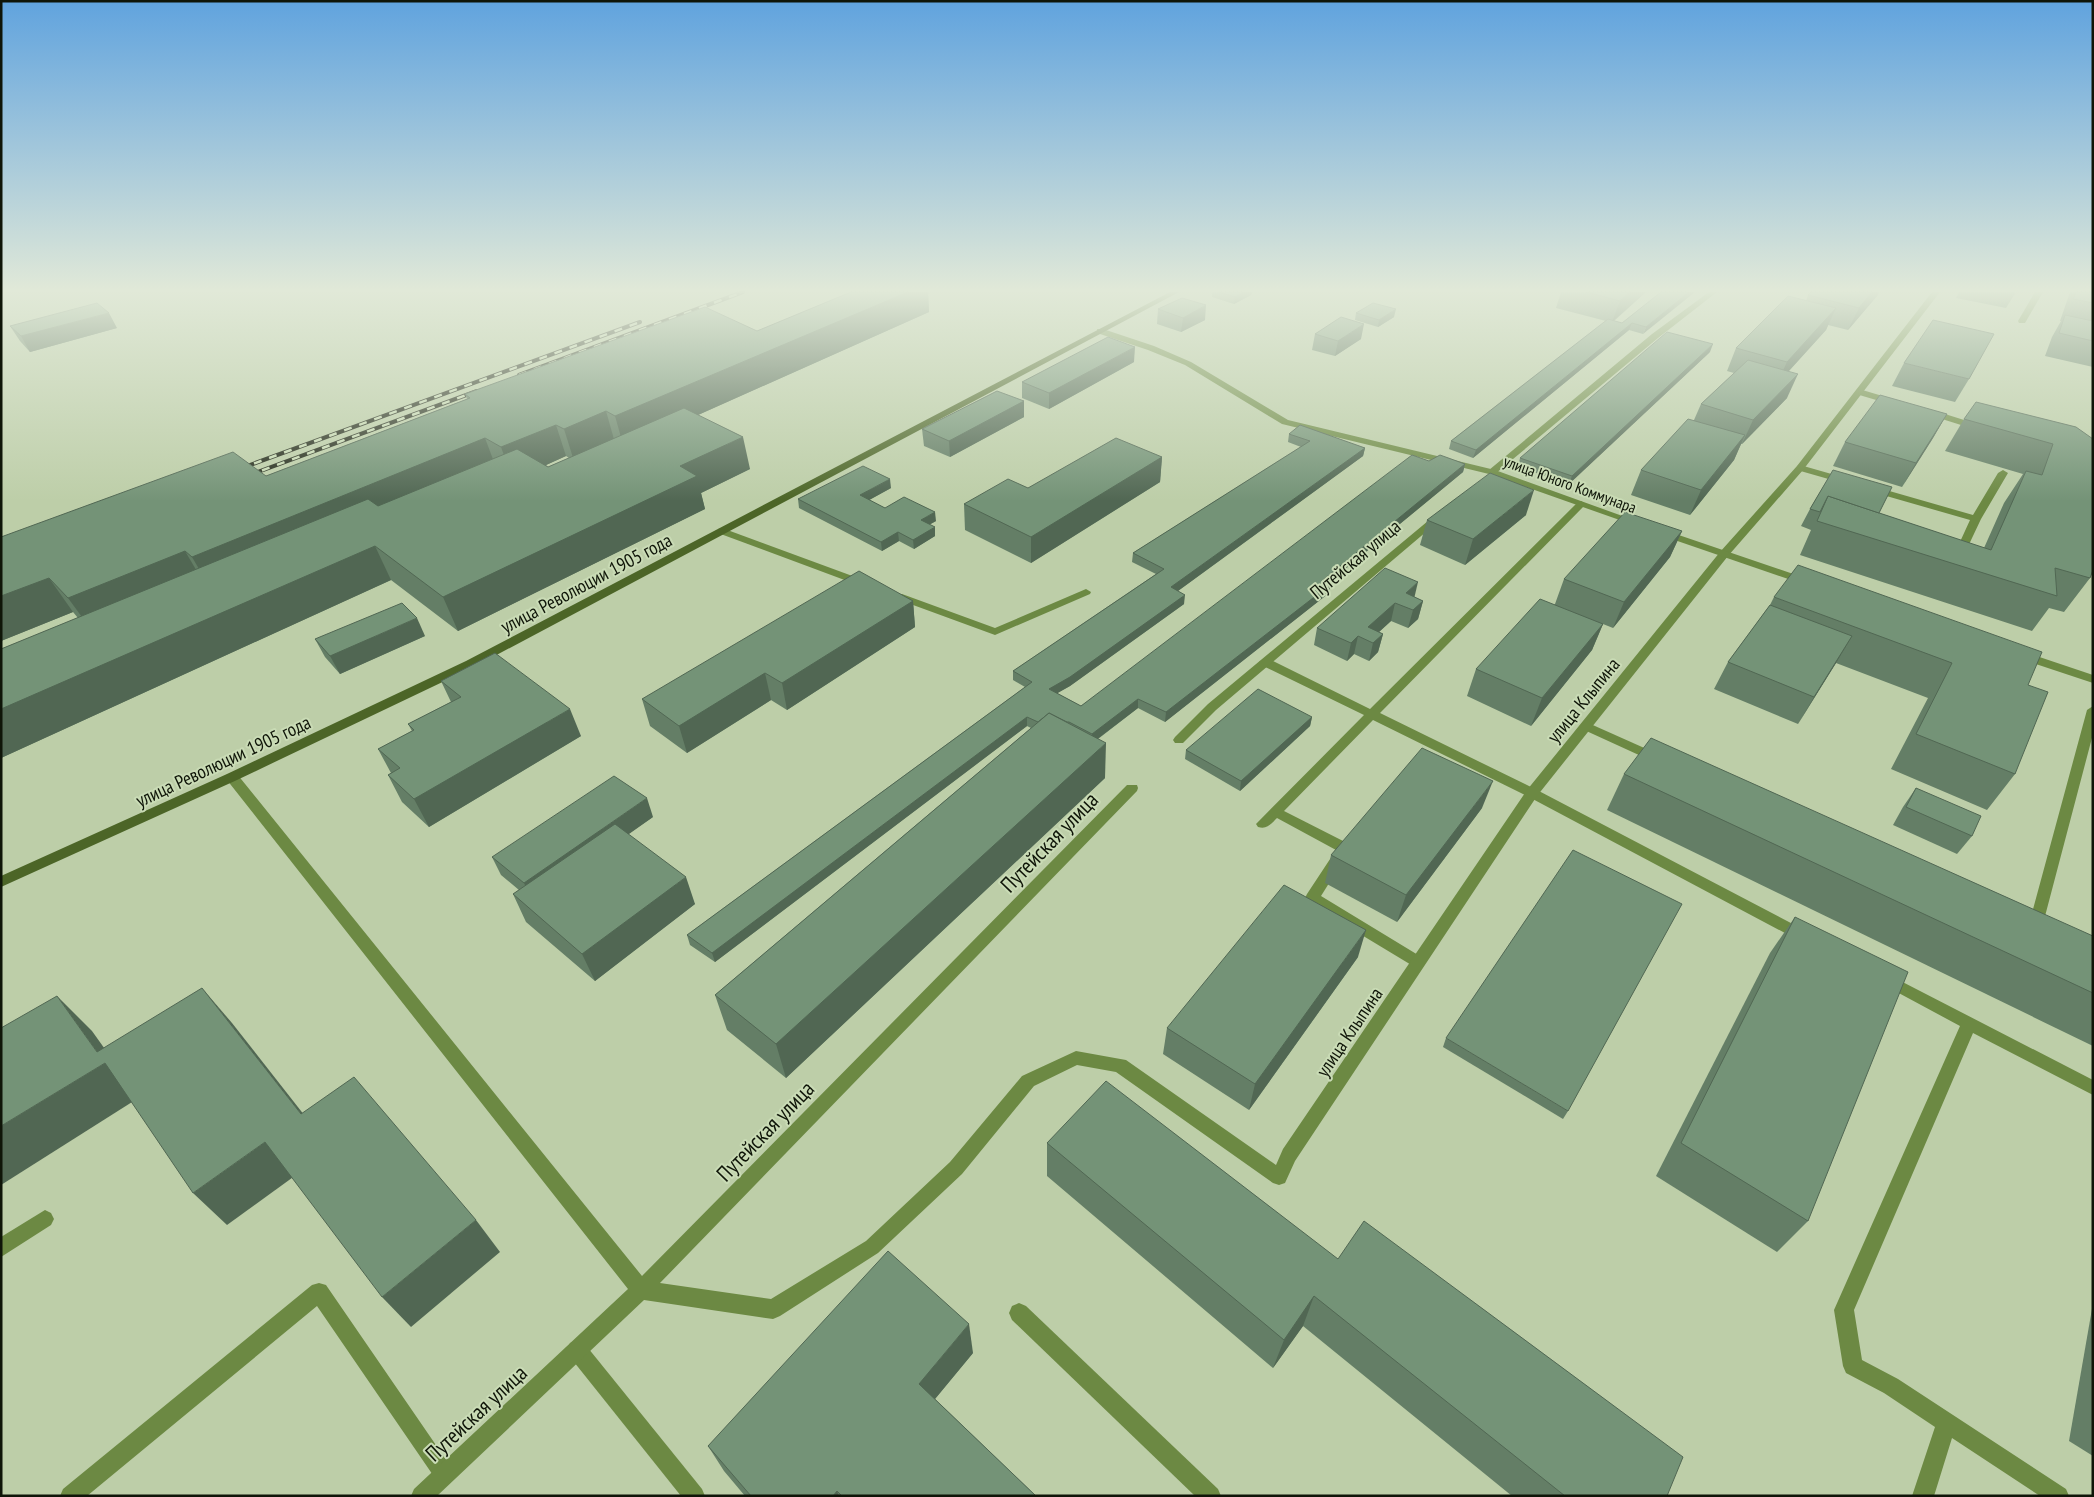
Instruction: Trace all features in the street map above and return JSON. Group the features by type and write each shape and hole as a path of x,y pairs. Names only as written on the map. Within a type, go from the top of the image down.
{"main road":[{"name":"улица Революции 1905 года","path":"1,882 232,777 470,664 1042,362"}],"street":[{"name":"улица Юного Коммунара","path":"1183,362 1198,368 1271,416 1285,422 1489,475 1581,504 1809,583"},
{"path":"1489,475 1624,362"},
{"name":"улица Клыпина","path":"641,1290 773,1309 872,1247 956,1168 1028,1081 1076,1058 1120,1066 1279,1177 1289,1155 1532,793 1724,554 1800,468 1882,362"},
{"path":"1859,392 1990,430"},
{"path":"1800,468 1976,519"},
{"path":"1953,568 1976,519 2003,473"},
{"path":"1263,824 1581,504"},
{"name":"Путейская улица","path":"1179,740 1212,707 1447,510"},
{"path":"722,531 995,632 1086,592"},
{"path":"2008,650 2093,679"},
{"path":"1265,662 1532,793 1812,940"},
{"path":"2018,917 2037,920 2093,710"},
{"path":"1586,726 1667,763"},
{"path":"232,777 641,1290"},
{"name":"Путейская улица","path":"421,1496 641,1290 1132,788"},
{"path":"1276,812 1344,848 1312,898 1418,962"},
{"path":"1873,973 2093,1088"},
{"path":"1969,1024 1844,1310 1853,1366 1891,1386 2059,1496"},
{"path":"1,1248 44,1218"},
{"path":"70,1496 319,1292 444,1474"},
{"path":"1019,1313 1211,1496"},
{"path":"577,1350 695,1496"},
{"path":"1923,1496 1947,1423"}],"building":[{"path":"554,362 743,362 615,416 606,411 564,429 556,425 501,447 485,438 192,557 185,551 68,598 49,578 1,596 1,537 233,452 266,476 470,398 465,394"},
{"path":"1060,362 1107,362 1049,393 1022,382"},
{"path":"1553,362 1584,362 1476,450 1451,441"},
{"path":"1632,362 1694,362 1572,476 1520,458"},
{"path":"1746,362 1755,362 1798,374 1753,420 1701,404"},
{"path":"1905,362 1979,362 1969,379"},
{"path":"997,391 1024,401 949,441 922,429"},
{"path":"1880,395 1947,414 1916,463 1845,442"},
{"path":"1976,402 2076,427 2093,439 2093,570 2090,578 2055,568 2057,596 1817,521 1828,496 1991,550 2026,471 2042,475 2053,444 1964,419"},
{"path":"684,408 743,437 680,466 697,476 443,597 375,546 1,709 1,649 368,499 378,506 517,449 548,467"},
{"path":"1688,419 1745,435 1701,490 1641,470"},
{"path":"1300,425 1365,448 1171,587 1185,595 1070,677 1049,689 1081,706 1412,455 1429,461 1440,455 1465,464 1323,580 1331,584 1166,712 1138,699 1092,734 1049,713 1038,722 1027,717 712,953 687,935 1032,682 1013,671 1164,569 1133,553 1310,441 1289,434"},
{"path":"1116,438 1162,457 1031,537 964,504 1008,479 1028,488"},
{"path":"863,466 890,479 860,495 885,508 904,497 935,512 921,520 935,527 913,540 898,532 881,542 798,499"},
{"path":"1833,470 1892,487 1879,513 1828,496 1820,512 1810,509"},
{"path":"1490,473 1534,490 1473,539 1427,520"},
{"path":"1625,512 1682,531 1624,602 1564,579"},
{"path":"1798,565 2042,652 2028,685 2048,692 2015,774 1916,734 1952,663 1774,597"},
{"path":"1385,568 1418,582 1406,593 1423,601 1413,610 1395,603 1368,627 1383,634 1373,643 1358,636 1351,643 1317,628"},
{"path":"859,571 913,601 782,683 765,673 679,726 642,699"},
{"path":"1540,599 1603,624 1542,698 1476,669"},
{"path":"402,603 417,618 330,656 315,639"},
{"path":"1770,605 1852,636 1814,697 1728,662"},
{"path":"495,653 570,709 414,799 388,775 400,768 378,749 414,730 408,724 461,697 441,681"},
{"path":"1258,689 1312,717 1241,781 1186,750"},
{"path":"1049,713 1106,743 776,1044 715,995"},
{"path":"1651,738 2093,936 2093,993 1624,774"},
{"path":"1422,748 1493,781 1406,895 1331,855"},
{"path":"614,776 647,798 524,883 492,857"},
{"path":"1916,788 1981,816 1972,836 1906,807"},
{"path":"615,824 686,877 582,954 513,894"},
{"path":"1573,850 1682,904 1568,1111 1446,1038"},
{"path":"1284,885 1366,930 1255,1084 1167,1028"},
{"path":"1795,917 1908,972 1808,1221 1681,1143"},
{"path":"202,988 301,1114 354,1077 476,1220 382,1297 265,1142 193,1193 105,1063 1,1126 1,1028 57,996 97,1052"},
{"path":"1106,1081 1338,1259 1364,1221 1683,1457 1667,1496 1565,1496 1314,1296 1284,1340 1047,1143"},
{"path":"888,1251 969,1324 919,1384 1036,1496 842,1496 837,1491 833,1496 751,1496 708,1446"}],"railway":[{"path":"239,469 531,362"},
{"path":"519,375 554,362"},
{"path":"247,476 477,391"}]}
